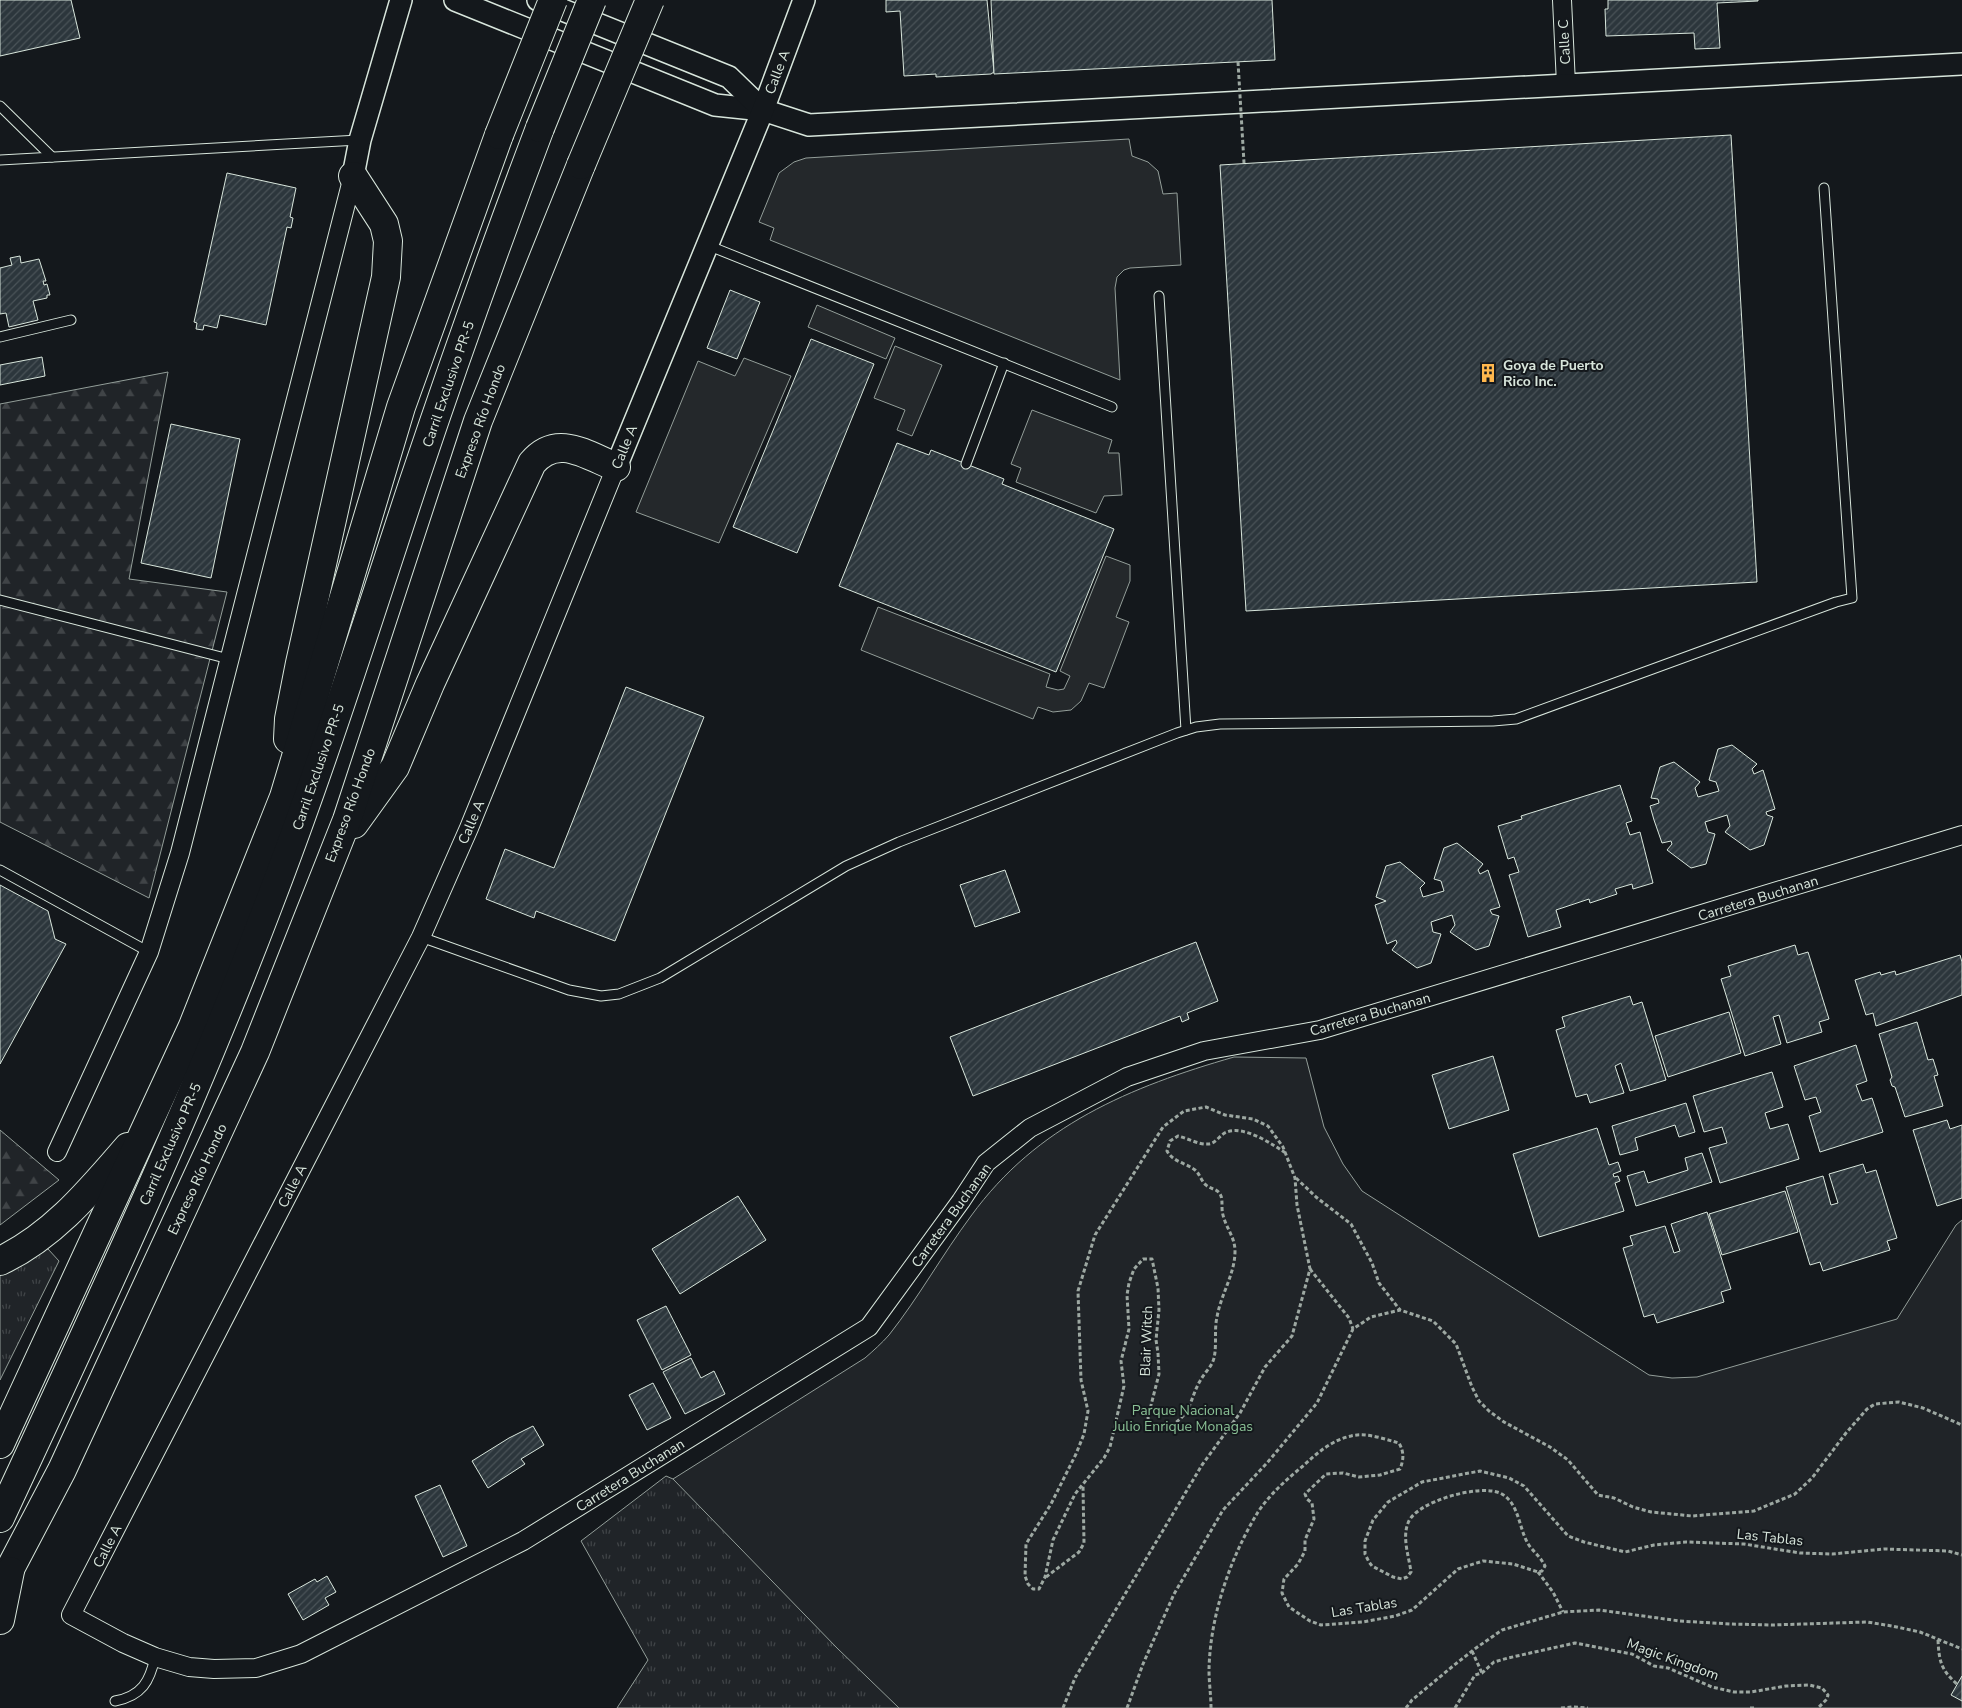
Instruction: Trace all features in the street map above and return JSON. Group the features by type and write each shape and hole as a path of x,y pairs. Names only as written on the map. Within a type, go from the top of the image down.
{"highway":[{"path":"0,1444 193,1026 284,797 401,408 499,135 553,0"},
{"name":"Carril Exclusivo PR-5","path":"0,1518 161,1168 215,1041 268,906 304,811 415,480 504,223 592,0"},
{"name":"Expreso Río Hondo","path":"0,1620 6,1577 62,1470 255,1052 347,820 478,421 580,165 650,0"},
{"path":"284,797 289,719 298,673 386,277 388,241 384,224 353,176"},
{"path":"333,854 395,767 430,684 532,463 546,450 563,447 616,466"},
{"path":"0,1261 47,1232 80,1202 148,1124"}],"street":[{"path":"57,1152 149,952 180,852 353,176 360,140 402,0"},
{"path":"455,0 715,105 763,110 809,125 1962,64"},
{"path":"538,0 729,77 763,110"},
{"name":"Calle A","path":"71,1615 421,937 469,828 763,110 804,0"},
{"name":"Calle C","path":"1562,0 1566,84"},
{"name":"Carretera Buchanan","path":"71,1615 123,1643 155,1657 189,1667 214,1669 256,1668 301,1654 523,1541 869,1327 961,1201 986,1163 1030,1128 1127,1077 1204,1051 1320,1030 1962,835"}],"lane":[{"path":"0,106 52,157"},
{"path":"0,160 360,140"},
{"path":"421,937 569,990 601,996 619,994 660,978 846,866 899,842 1186,730 1220,724 1493,721 1516,719 1836,602 1852,598 1824,188"},
{"path":"707,245 1112,407"},
{"path":"1159,296 1186,730"},
{"path":"0,337 71,320"},
{"path":"966,464 1004,363"},
{"path":"0,600 229,659"},
{"path":"0,870 149,952"},
{"path":"115,1701 132,1696 146,1683 152,1674 155,1657"}],"path":[{"path":"1238,62 1244,164"},
{"path":"1063,1708 1075,1678 1202,1465 1240,1413 1265,1368 1292,1336 1310,1269 1297,1205 1296,1178 1287,1154 1276,1135 1268,1126 1253,1119 1225,1115 1206,1107 1184,1111 1164,1127 1095,1235 1078,1291 1081,1380 1088,1411 1084,1434 1051,1504 1026,1544 1025,1567 1028,1584 1033,1589 1039,1589 1046,1577 1079,1552 1084,1544 1083,1484"},
{"name":"Blair Witch","path":"1046,1577 1053,1540 1075,1494 1104,1458 1110,1447 1124,1386 1121,1370 1129,1329 1127,1295 1129,1283 1134,1269 1143,1259 1152,1259 1159,1303 1156,1340 1159,1374 1148,1417 1148,1424 1151,1428 1157,1431 1164,1429 1178,1421 1185,1414 1201,1378 1213,1362 1216,1318 1235,1259 1234,1243 1222,1214 1220,1194 1206,1185 1195,1170 1171,1157 1167,1151 1170,1141 1178,1136 1208,1144 1225,1132 1233,1130 1259,1137 1287,1154"},
{"path":"1127,1708 1143,1664 1174,1594 1223,1510 1267,1463 1317,1403 1353,1329 1371,1317 1400,1310 1379,1284 1372,1263 1352,1224 1316,1197 1296,1178"},
{"path":"1310,1269 1349,1318 1353,1329"},
{"name":"Las Tablas","path":"1400,1310 1433,1321 1456,1344 1472,1387 1479,1401 1489,1412 1550,1447 1568,1460 1598,1495 1614,1498 1633,1507 1651,1512 1692,1516 1754,1511 1795,1494 1812,1478 1866,1410 1875,1404 1899,1402 1923,1408 1962,1425"},
{"name":"Las Tablas","path":"1211,1708 1210,1670 1216,1618 1232,1564 1259,1511 1282,1483 1336,1440 1352,1435 1370,1436 1399,1443 1403,1450 1403,1461 1400,1469 1380,1475 1359,1477 1343,1473 1326,1474 1305,1494 1312,1503 1314,1519 1305,1540 1305,1551 1298,1564 1284,1579 1281,1587 1286,1603 1310,1622 1321,1625 1336,1625 1394,1616 1412,1610 1458,1569 1483,1561 1513,1564 1538,1572 1542,1571 1544,1566 1537,1553 1531,1548 1515,1507 1502,1493 1490,1490 1459,1494 1432,1502 1415,1513 1408,1523 1406,1538 1411,1572 1405,1579 1393,1576 1372,1566 1365,1554 1365,1541 1372,1520 1388,1502 1422,1482 1480,1471 1509,1478 1524,1486 1558,1528 1568,1536 1593,1545 1624,1552 1654,1545 1686,1542 1744,1544 1800,1553 1832,1554 1884,1549 1948,1551 1962,1556"},
{"path":"1538,1572 1563,1612"},
{"path":"1406,1708 1418,1695 1472,1651 1502,1630 1563,1612 1600,1610 1680,1621 1730,1624 1772,1625 1867,1622 1920,1632 1962,1649"},
{"path":"1938,1640 1941,1665 1947,1675 1957,1684"},
{"name":"Magic Kingdom","path":"1455,1708 1475,1675 1482,1673 1494,1662 1575,1643 1632,1654 1654,1666 1668,1668 1712,1687 1734,1692 1751,1692 1786,1686 1809,1685 1822,1688 1827,1692 1828,1699 1818,1708"},
{"path":"1472,1651 1482,1673"},
{"path":"1561,1708 1572,1706 1588,1708"},
{"path":"1750,1708 1755,1708"}],"green space":[{"path":"168,372 129,579 227,592 149,898 0,822 0,404"},
{"name":"Parque Nacional Julio Enrique Monagas","path":"1234,1057 1306,1058 1324,1127 1343,1164 1362,1191 1649,1375 1672,1378 1697,1377 1897,1319 1956,1225 1962,1220 1962,1708 899,1708 837,1648 673,1479 871,1353 900,1321 971,1216 997,1184 1025,1157 1056,1134 1122,1096"},
{"path":"0,1130 59,1180 0,1225"},
{"path":"39,1247 48,1249 59,1261 0,1380 0,1270"},
{"path":"666,1476 673,1479 966,1708 617,1708 648,1660 581,1541"}],"shaded area":[{"path":"1129,139 1132,156 1148,162 1158,171 1163,194 1177,193 1181,265 1130,268 1124,270 1117,277 1115,288 1120,380 770,240 774,228 759,222 779,173 794,162 806,158"},
{"path":"817,305 895,338 886,359 808,327"},
{"path":"895,346 942,365 912,436 897,430 905,410 874,398"},
{"path":"744,358 791,376 719,543 636,512 698,361 735,376"},
{"path":"1032,410 1112,440 1108,453 1119,453 1122,495 1104,496 1096,513 1016,482 1021,468 1011,464"},
{"path":"1106,556 1130,565 1130,581 1116,617 1129,622 1104,688 1089,683 1081,701 1071,710 1053,712 1038,707 1033,719 861,650 878,607 1050,674 1046,687 1058,690 1064,689 1070,676 1060,671"}],"building":[{"path":"0,0 71,0 80,38 0,56"},
{"path":"886,0 987,0 994,72 991,74 936,77 936,74 904,76 900,11 886,12"},
{"path":"991,0 1272,0 1275,60 994,74"},
{"path":"1608,0 1758,1 1717,3 1720,48 1695,49 1694,33 1606,36 1605,9 1608,9"},
{"name":"Goya de Puerto Rico Inc.","path":"1731,135 1757,582 1246,611 1220,165"},
{"path":"227,173 296,188 290,217 293,218 291,228 287,227 266,325 220,315 217,328 204,325 203,330 196,329 197,323 194,322"},
{"path":"20,256 21,263 39,259 46,281 43,281 44,285 47,284 50,295 47,295 47,298 33,301 38,320 9,327 6,313 0,314 0,268 12,265 10,258"},
{"path":"730,290 760,302 737,359 707,348"},
{"path":"811,339 874,364 797,553 733,527"},
{"path":"42,357 45,376 0,385 0,365"},
{"path":"171,424 240,439 211,578 141,563"},
{"path":"897,443 929,455 931,450 1004,479 1002,484 1114,529 1056,672 839,586"},
{"path":"626,687 704,717 615,941 536,911 534,918 486,899 505,849 554,868"},
{"path":"1732,745 1757,764 1752,769 1754,774 1763,770 1775,809 1766,812 1767,815 1773,817 1764,845 1750,850 1725,832 1730,826 1727,815 1705,822 1708,832 1715,834 1706,864 1691,868 1667,850 1672,844 1671,841 1662,843 1654,820 1650,806 1659,803 1658,799 1651,798 1660,767 1674,762 1700,782 1695,788 1698,797 1719,791 1716,782 1709,780 1718,749"},
{"path":"1620,785 1632,821 1626,823 1630,835 1640,832 1653,883 1633,889 1632,884 1615,889 1617,894 1590,903 1589,899 1556,910 1561,927 1528,937 1509,875 1519,872 1514,857 1508,859 1498,826 1522,819 1521,816"},
{"path":"1457,843 1483,864 1478,870 1480,874 1488,870 1500,907 1490,910 1492,914 1499,916 1489,946 1476,950 1450,932 1455,925 1452,915 1431,922 1433,932 1441,934 1431,963 1417,968 1392,950 1397,943 1396,940 1387,944 1375,905 1386,901 1376,897 1386,866 1400,862 1425,883 1420,888 1423,897 1444,891 1441,881 1434,879 1444,848"},
{"path":"1005,870 1020,912 975,927 960,885"},
{"path":"0,885 48,911 55,939 66,944 0,1064"},
{"path":"1196,942 1218,1001 1187,1013 1189,1019 1182,1022 1180,1016 973,1096 950,1037"},
{"path":"1795,945 1798,955 1808,952 1829,1019 1819,1022 1822,1032 1787,1043 1779,1015 1773,1017 1781,1044 1745,1056 1721,979 1731,976 1728,966"},
{"path":"1960,955 1962,962 1962,995 1876,1026 1873,1013 1866,1015 1855,980 1880,972 1881,975 1895,971 1896,975"},
{"path":"1630,996 1633,1005 1642,1002 1666,1080 1630,1091 1621,1063 1615,1066 1624,1093 1590,1103 1587,1094 1576,1097 1556,1030 1565,1027 1562,1017"},
{"path":"1729,1012 1741,1053 1668,1077 1655,1036"},
{"path":"1917,1022 1928,1060 1933,1059 1938,1075 1934,1076 1943,1106 1905,1117 1895,1087 1892,1086 1890,1080 1892,1077 1879,1034"},
{"path":"1856,1045 1867,1081 1856,1085 1862,1101 1872,1098 1883,1132 1820,1152 1809,1116 1821,1112 1816,1097 1805,1100 1794,1066"},
{"path":"1493,1056 1509,1110 1449,1129 1432,1075"},
{"path":"1772,1072 1783,1107 1765,1113 1770,1129 1788,1124 1799,1159 1720,1183 1709,1148 1727,1143 1722,1127 1704,1132 1693,1096"},
{"path":"1686,1103 1695,1132 1679,1137 1675,1125 1635,1138 1638,1150 1620,1155 1612,1126"},
{"path":"1947,1120 1950,1129 1962,1125 1962,1198 1937,1206 1913,1130"},
{"path":"1597,1128 1609,1165 1618,1162 1621,1171 1613,1174 1614,1177 1618,1176 1620,1181 1615,1183 1624,1211 1539,1237 1513,1154"},
{"path":"1702,1153 1712,1182 1636,1206 1627,1176 1644,1171 1648,1183 1688,1170 1685,1158"},
{"path":"1863,1164 1866,1173 1876,1170 1897,1238 1887,1241 1890,1250 1823,1271 1820,1262 1810,1265 1786,1187 1823,1176 1831,1205 1838,1203 1829,1174"},
{"path":"1785,1191 1798,1232 1722,1255 1709,1214"},
{"path":"738,1196 766,1240 680,1294 652,1249"},
{"path":"1707,1212 1731,1289 1721,1292 1724,1302 1657,1323 1654,1314 1644,1317 1623,1248 1633,1245 1630,1236 1665,1226 1674,1253 1680,1251 1671,1224"},
{"path":"666,1306 691,1355 662,1370 637,1320"},
{"path":"691,1358 701,1378 714,1371 725,1394 685,1414 663,1372"},
{"path":"653,1383 671,1418 647,1430 629,1395"},
{"path":"533,1426 544,1445 521,1459 525,1464 488,1488 472,1461 509,1438"},
{"path":"440,1485 467,1546 443,1557 415,1496"},
{"path":"327,1576 336,1592 325,1598 329,1605 303,1620 288,1594 315,1579 317,1582"},
{"path":"1962,1676 1962,1701 1951,1695"}],"place":[{"name":"Goya de Puerto Rico Inc.","path":"1488,373"}]}
